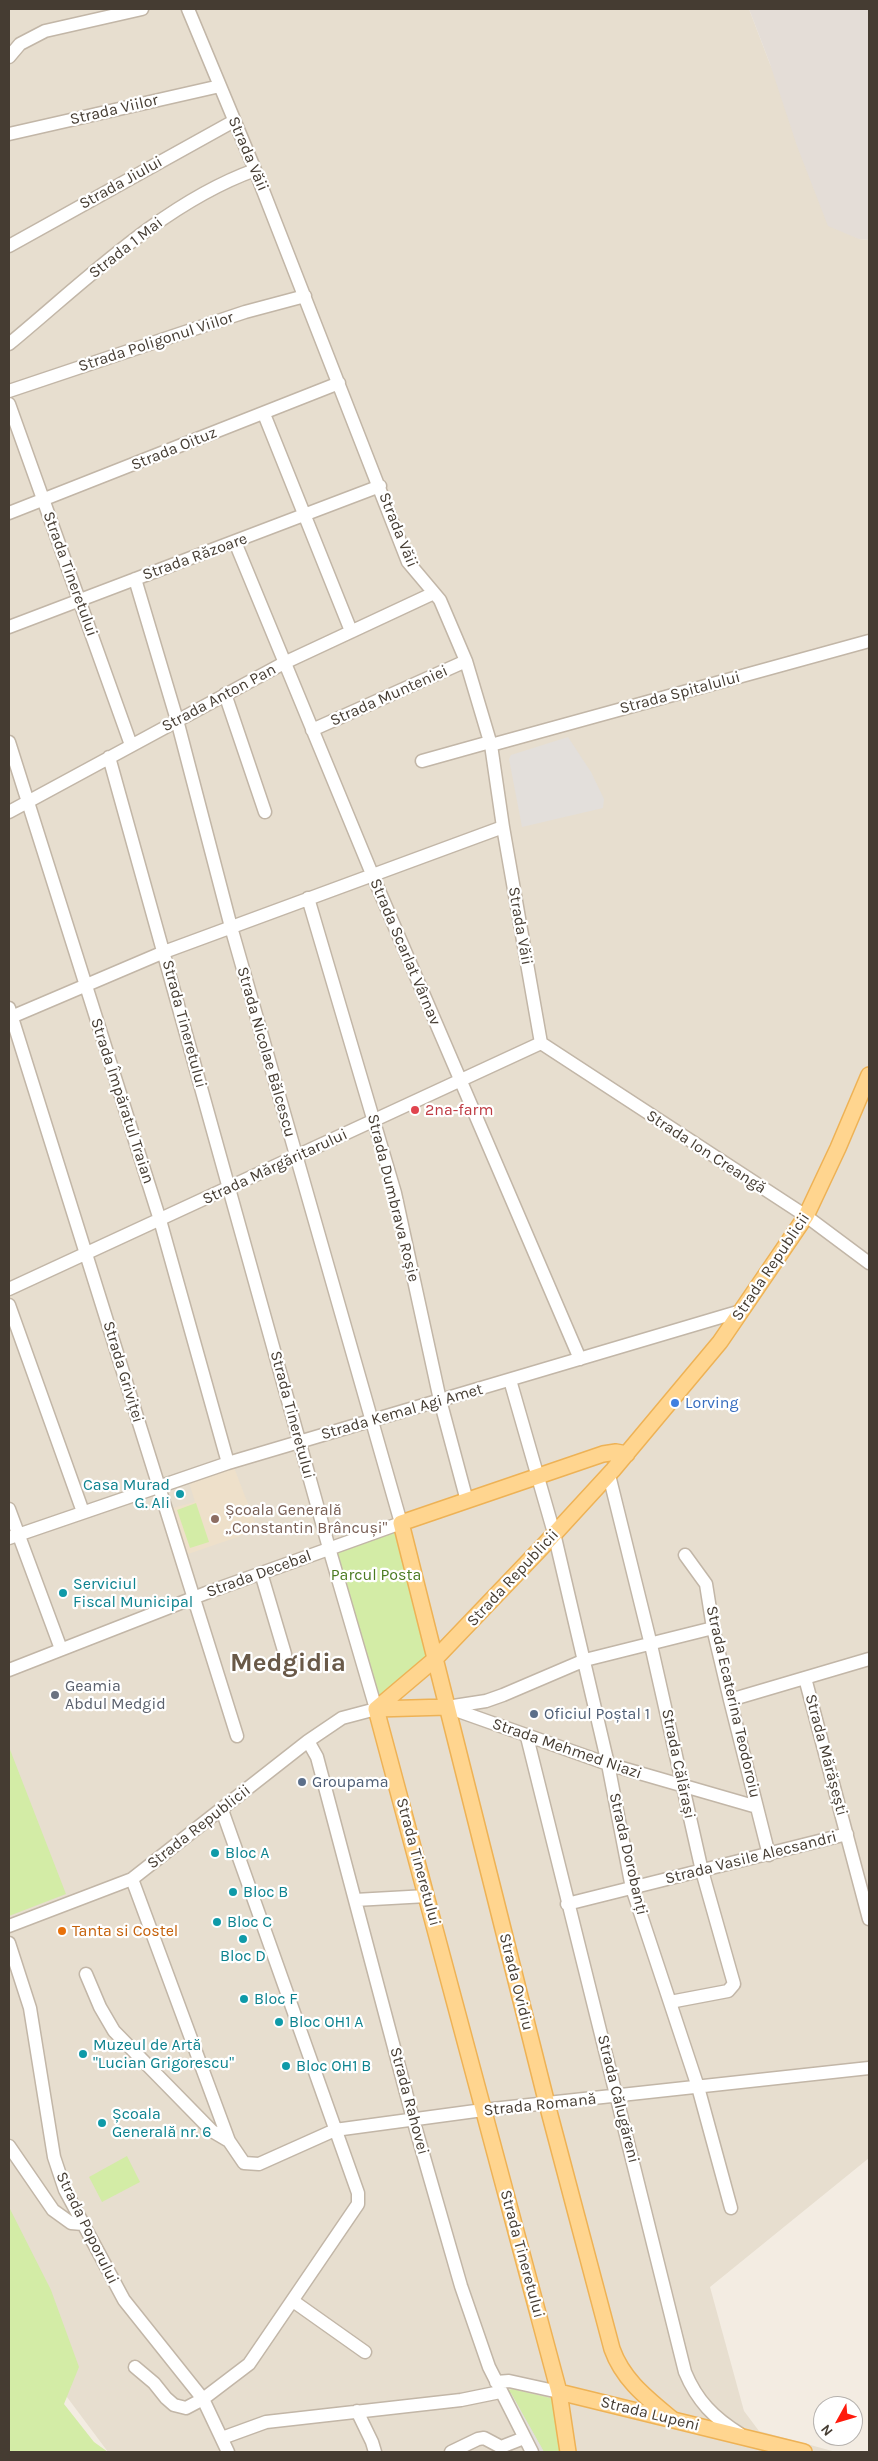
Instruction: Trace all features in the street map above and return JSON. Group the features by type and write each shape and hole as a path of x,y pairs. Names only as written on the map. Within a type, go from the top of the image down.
{"main road":[{"name":"Strada Republicii","path":"376,1708 435,1659 609,1475 720,1342 806,1216 869,1075"},
{"name":"Strada Decebal","path":"401,1524 603,1454 616,1452 627,1454"},
{"name":"Strada Ovidiu","path":"401,1524 547,2104 615,2358 623,2373 635,2387 672,2419"},
{"name":"Strada Mehmed Niazi","path":"376,1708 447,1708"},
{"name":"Strada Tineretului","path":"376,1708 559,2392 568,2452"},
{"name":"Strada Lupeni","path":"559,2392 804,2452"}],"street":[{"path":"9,57 20,44 45,31 142,9"},
{"name":"Strada Văii","path":"188,9 255,170 380,486 408,562 415,573 434,593 466,661 490,744 541,1043"},
{"name":"Strada Viilor","path":"9,134 220,86"},
{"name":"Strada Jiului","path":"9,246 234,121"},
{"name":"Strada 1 Mai","path":"9,344 147,230 197,196 255,170"},
{"name":"Strada Poligonul Viilor","path":"9,391 245,312 305,296"},
{"name":"Strada Oituz","path":"9,514 339,383"},
{"name":"Strada Tineretului","path":"9,404 131,745"},
{"path":"264,414 351,631"},
{"name":"Strada Răzoare","path":"9,627 380,486"},
{"name":"Strada Scarlat Vârnav","path":"235,542 372,874 580,1359"},
{"name":"Strada Nicolae Bălcescu","path":"136,579 177,720 231,927 401,1524"},
{"name":"Strada Anton Pan","path":"9,812 284,663 434,593"},
{"name":"Strada Spitalului","path":"490,744 869,640"},
{"name":"Strada Munteniei","path":"312,730 466,661"},
{"path":"225,694 265,812"},
{"name":"Strada Împăratul Traian","path":"9,742 160,1220 228,1463"},
{"path":"422,761 490,744"},
{"name":"Strada Tineretului","path":"109,757 329,1548 376,1708"},
{"path":"10,1014 164,952 503,827"},
{"name":"Strada Dumbrava Roșie","path":"308,898 395,1193 440,1400 467,1501"},
{"name":"Strada Griviței","path":"10,1014 87,1253 237,1736"},
{"name":"Strada Mărgăritarului","path":"9,1289 375,1122 541,1043"},
{"name":"Strada Ion Creangă","path":"541,1043 806,1216 869,1263"},
{"path":"9,1305 83,1512"},
{"name":"Strada Kemal Agi Amet","path":"14,1536 228,1463 741,1312"},
{"name":"Strada Dorobanți","path":"510,1380 554,1533 608,1764 632,1888 698,2087 731,2208"},
{"name":"Strada Călărași","path":"609,1475 651,1645 702,1871 734,1984 728,1991 670,2002"},
{"path":"9,1509 14,1536 61,1649"},
{"name":"Strada Decebal","path":"9,1670 261,1573 401,1524"},
{"name":"Strada Ecaterina Teodoroiu","path":"685,1555 706,1584 713,1628 769,1855"},
{"path":"261,1573 285,1654"},
{"path":"447,1708 486,1701 584,1660 651,1645 713,1628"},
{"path":"730,1700 869,1659"},
{"name":"Strada Mărășești","path":"805,1678 848,1834 869,1919"},
{"name":"Strada Republicii","path":"9,1926 132,1879 308,1741 342,1718 376,1708"},
{"name":"Strada Mehmed Niazi","path":"447,1708 608,1764 684,1788 757,1807"},
{"path":"453,1730 459,1722 472,1717"},
{"name":"Strada Călugăreni","path":"527,1737 567,1904 618,2097 687,2376 699,2400 709,2411 747,2438"},
{"name":"Strada Rahovei","path":"308,1741 317,1757 413,2119 466,2303 498,2387 532,2452"},
{"path":"135,2366 174,2405 186,2408 203,2400 249,2364 358,2204 358,2193 222,1810"},
{"name":"Strada Vasile Alecsandri","path":"567,1904 848,1834"},
{"path":"132,1879 229,2141"},
{"path":"355,1900 427,1896"},
{"name":"Strada Poporului","path":"9,1943 30,2008 54,2157 65,2190 124,2300 203,2400 228,2452"},
{"path":"86,1974 106,2018 119,2037 212,2131 229,2141"},
{"name":"Strada Romană","path":"229,2141 238,2158 244,2163 252,2165 335,2130 483,2110 618,2097 869,2068"},
{"path":"9,2146 53,2210 71,2223 83,2224"},
{"path":"293,2301 365,2352"},
{"name":"Strada Lupeni","path":"222,2438 266,2422 469,2399 509,2381 559,2392"},
{"path":"357,2411 375,2452"},
{"path":"451,2452 478,2439 484,2438 502,2447 524,2438"}],"shaded area":[{"path":"9,9 749,9 770,64 859,239 869,240 869,2158 710,2287 744,2411 759,2431 836,2452 108,2452 58,2385 9,2296"},
{"path":"749,9 869,9 869,240 859,239 828,226 797,146 770,64"},
{"path":"568,737 591,772 604,799 603,808 522,827 509,759 511,755"},
{"name":"Școala Generală „Constantin Brâncuși\"","path":"233,1465 258,1530 188,1554 173,1508 195,1502 188,1479"},
{"path":"511,2393 544,2452 537,2452 506,2396"}],"green space":[{"path":"196,1503 209,1542 190,1548 177,1510"},
{"name":"Parcul Posta","path":"401,1523 435,1659 376,1708 329,1548"},
{"path":"9,1747 66,1894 9,1916"},
{"path":"127,2156 140,2182 102,2202 89,2177"},
{"path":"9,2207 51,2290 79,2367 64,2404 94,2442 108,2452 9,2452"},
{"path":"512,2389 555,2399 564,2452 544,2452 511,2394 506,2396 509,2390"}],"place":[{"name":"2na-farm","path":"415,1110"},
{"name":"Lorving","path":"675,1403"},
{"name":"Casa Murad G. Ali","path":"180,1494"},
{"name":"Școala Generală „Constantin Brâncuși\"","path":"215,1519"},
{"name":"Serviciul Fiscal Municipal","path":"63,1593"},
{"name":"Geamia Abdul Medgid","path":"55,1695"},
{"name":"Oficiul Poștal 1","path":"534,1714"},
{"name":"Groupama","path":"302,1782"},
{"name":"Bloc A","path":"215,1853"},
{"name":"Bloc B","path":"233,1892"},
{"name":"Bloc C","path":"217,1922"},
{"name":"Tanta si Costel","path":"62,1931"},
{"name":"Bloc D","path":"243,1939"},
{"name":"Bloc F","path":"244,1999"},
{"name":"Bloc OH1 A","path":"279,2022"},
{"name":"Muzeul de Artă \"Lucian Grigorescu\"","path":"83,2054"},
{"name":"Bloc OH1 B","path":"286,2066"},
{"name":"Școala Generală nr. 6","path":"102,2123"}],"district":[{"name":"Medgidia","path":"288,1664"}]}
